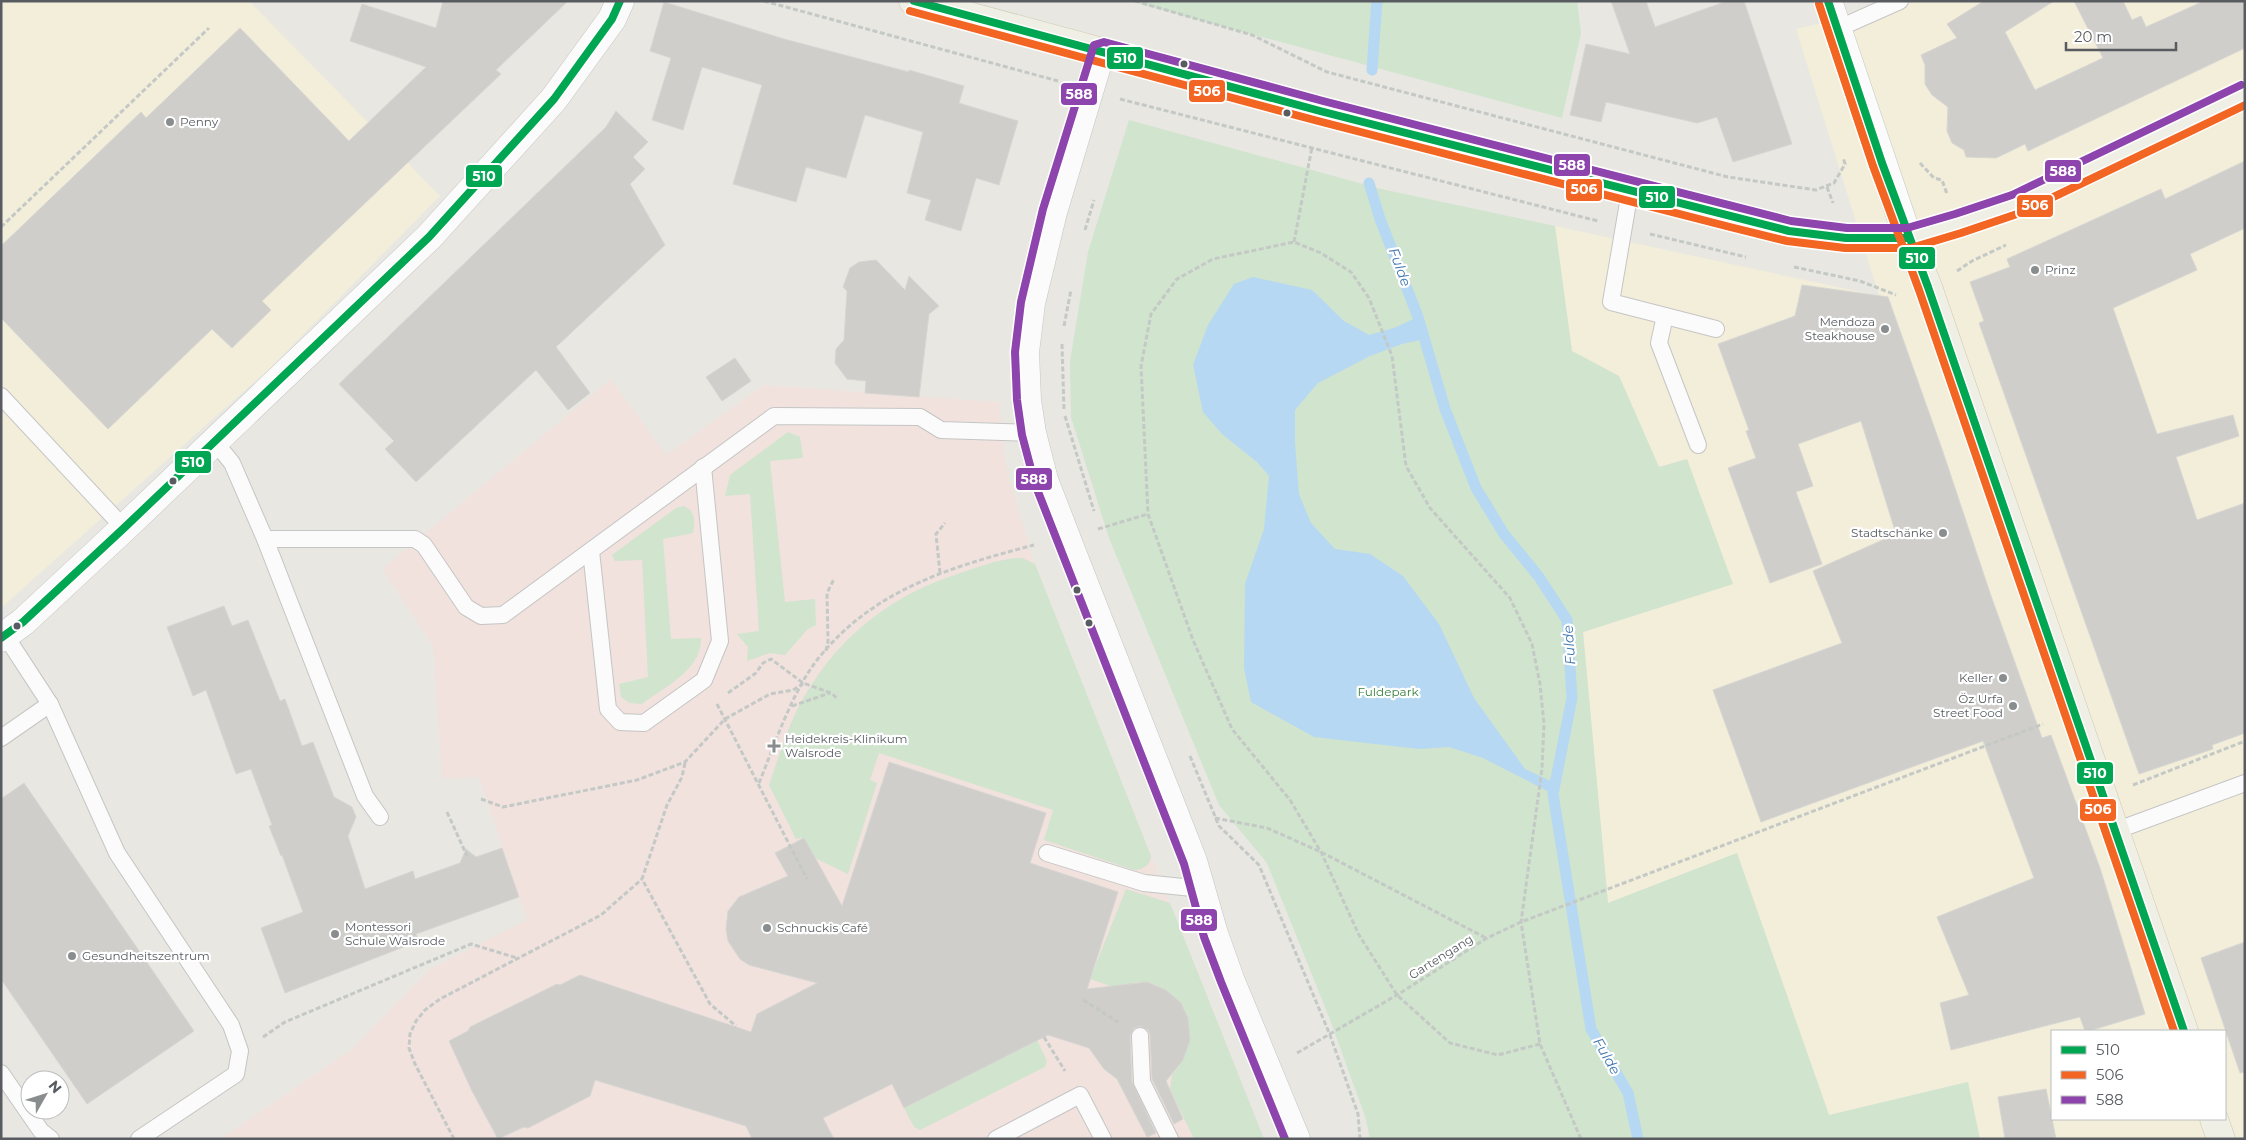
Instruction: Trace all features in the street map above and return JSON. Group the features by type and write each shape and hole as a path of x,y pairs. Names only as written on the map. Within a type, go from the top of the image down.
{"main road":[{"path":"913,1 1352,120 1630,191 1789,231 1846,238 1908,238 1958,224 2016,204 2245,94"},
{"path":"1908,238 1928,287 2184,1030"},
{"path":"2214,1120 2221,1139"}],"street":[{"path":"3,637 124,528 429,237 554,99 612,19 620,1"},
{"path":"1828,1 1908,238"},
{"path":"1101,52 1053,212 1031,303 1025,352 1027,400 1032,433 1044,480 1194,861 1220,953 1296,1139"}],"lane":[{"path":"1837,29 1900,1"},
{"path":"1630,191 1611,302 1716,329"},
{"path":"1665,316 1660,343 1698,445"},
{"path":"1,396 124,528"},
{"path":"265,539 415,539 424,545 466,607 481,616 503,615 774,416 920,418 941,430 1032,433"},
{"path":"215,442 232,463 265,539 365,796 380,816"},
{"path":"591,551 608,709 620,722 644,723 704,680 720,641 703,467"},
{"path":"3,637 50,704 117,852 231,1025 240,1051 236,1074 139,1139"},
{"path":"1,738 50,704"},
{"path":"2115,831 2245,783"},
{"path":"1047,853 1144,883 1202,889"},
{"path":"1140,1036 1142,1082 1170,1139"},
{"path":"1,1073 41,1131 51,1139"},
{"path":"996,1139 1080,1095 1103,1139"}],"path":[{"path":"764,1 1065,83"},
{"path":"1135,1 1252,35 1327,72 1728,177 1816,190 1834,182 1845,164"},
{"path":"1,227 209,28"},
{"path":"1120,109 1122,100 1386,165"},
{"path":"1294,242 1312,147"},
{"path":"1919,163 1926,171 1942,180"},
{"path":"1083,238 1096,192"},
{"path":"1540,1044 1498,1055 1450,1043 1397,995 1359,935 1321,852 1290,800 1232,729 1192,640 1148,514 1141,366 1151,314 1177,279 1213,260 1294,242 1322,253 1351,272 1370,298 1392,356 1406,466 1430,508 1510,598 1532,644 1540,684 1542,708 1542,769 1521,922 1540,1044 1581,1139"},
{"path":"1955,275 1958,268 1972,261"},
{"path":"1860,281 1896,295"},
{"path":"1063,331 1072,284"},
{"path":"1061,340 1064,414 1103,538"},
{"path":"1099,528 1148,514"},
{"path":"940,573 936,534 945,523"},
{"path":"759,783 803,684 818,660 854,624 887,599 912,584 981,559 1066,537"},
{"path":"826,651 828,641 827,594 834,579"},
{"path":"723,695 732,692 771,659 803,684 830,693 838,698"},
{"path":"481,799 503,807 637,780 685,762 725,719 770,694 792,690 803,684"},
{"path":"792,706 830,693"},
{"path":"717,704 807,879"},
{"name":"Gartengang","path":"1330,1035 1487,938 1521,922 2074,713"},
{"path":"2103,796 2245,742"},
{"path":"1190,755 1219,826 1259,865 1330,1035 1358,1114 1360,1139"},
{"path":"454,1139 415,1064 409,1048 410,1034 416,1020 425,1010 440,999 602,915 642,879 667,805 682,777 685,762"},
{"path":"447,812 467,856"},
{"path":"1215,818 1267,828 1321,852 1487,938"},
{"path":"642,879 710,1004 736,1026"},
{"path":"240,1051 285,1022 471,944 517,958"},
{"path":"1083,1000 1140,1036"},
{"path":"1044,1037 1080,1095"}],"shaded area":[{"path":"1,1 249,1 440,196 269,369 1,608"},
{"path":"1881,1 2245,1 2245,1139 1980,1139 1967,1082 1829,1115 1737,853 1608,903 1583,632 1733,584 1659,467 1619,376 1572,351 1555,226 1879,296 1796,29 1822,23"},
{"name":"Heidekreis-Klinikum Walsrode","path":"611,379 666,455 764,385 999,402 1007,473 1035,564 1264,1139 220,1139 351,1050 430,969 527,920 479,777 442,779 433,646 382,569"}],"green space":[{"path":"1140,1 1577,1 1581,33 1562,118 1140,4"},
{"name":"Fuldepark","path":"1129,120 1381,189 1555,226 1572,351 1619,376 1659,467 1687,459 1733,584 1583,632 1608,903 1737,853 1829,1115 1968,1082 1980,1139 1370,1139 1366,1119 1329,1017 1267,863 1219,805 1109,538 1071,417 1070,361 1088,252"},
{"path":"788,432 800,437 803,458 770,461 785,602 815,599 816,625 808,629 785,655 770,653 747,661 748,647 737,634 759,631 750,494 725,496 730,475"},
{"path":"684,506 691,511 694,517 693,533 663,539 671,639 701,638 700,649 689,668 671,684 642,704 630,703 621,697 619,684 648,677 642,560 615,561 612,555 676,508"},
{"path":"1022,558 1035,564 1151,856 1148,864 1134,870 1044,840 1053,810 879,753 870,780 877,783 848,874 815,858 804,838 796,839 769,785 797,710 826,664 862,626 883,610 905,597 955,575 997,562"},
{"path":"1126,889 1170,903 1264,1139 1194,1139 1170,1089 1172,1075 1183,1060 1190,1040 1188,1018 1181,1003 1166,990 1154,984 1138,982 1116,988 1090,979"},
{"path":"1037,1040 1047,1061 1045,1067 920,1130 914,1127 904,1108"}],"water":[{"path":"1253,277 1312,290 1344,321 1369,335 1394,328 1418,317 1425,339 1402,344 1370,356 1318,383 1295,410 1295,443 1299,494 1311,523 1335,549 1370,554 1403,576 1439,624 1474,698 1525,769 1555,783 1553,794 1483,758 1449,747 1419,749 1314,737 1251,702 1244,668 1245,584 1264,529 1269,476 1257,462 1222,434 1203,412 1193,365 1208,325 1234,284"}],"building":[{"path":"443,1 568,1 496,70 501,74 262,301 271,310 232,348 212,329 108,429 1,318 1,246 141,112 146,118 240,28 349,141 426,67 350,41 362,4 436,28"},
{"path":"1611,1 1646,1 1655,27 1727,1 1744,1 1792,144 1733,162 1717,117 1697,123 1606,102 1601,122 1570,115 1586,44 1630,54"},
{"path":"1984,1 2054,1 2005,32 2035,90 2103,58 2074,1 2123,1 2132,20 2141,16 2146,27 2204,1 2245,1 2245,48 2028,151 2025,144 1996,158 1966,157 1964,150 1952,143 1947,131 1948,107 1932,95 1925,84 1925,65 1921,55 1957,38 1947,24"},
{"path":"664,2 784,39 909,72 909,70 964,86 959,103 1018,121 999,185 976,178 961,231 925,220 931,200 907,193 923,132 865,115 846,178 806,167 796,202 733,184 762,85 702,67 683,130 652,120 671,58 650,51"},
{"path":"616,111 648,142 633,157 645,169 630,184 665,245 556,347 590,393 568,410 536,370 416,482 385,449 394,441 339,384 606,127"},
{"path":"2245,161 2245,228 2190,254 2197,270 2113,308 2157,434 2233,415 2239,436 2176,457 2197,520 2245,503 2245,733 2212,745 2213,749 2139,774 1979,323 1984,321 1970,282 2010,267 2007,259 2161,189 2165,199"},
{"path":"876,260 905,290 909,276 939,306 929,314 919,397 865,393 866,381 847,379 835,363 836,349 844,340 847,291 843,287 850,268 859,262"},
{"path":"1802,285 1888,297 2042,738 2051,735 2100,868 2145,1014 2092,1030 2085,1030 2080,1017 1951,1050 1940,1003 1969,995 1937,917 2034,878 1983,741 1761,822 1713,690 1842,643 1813,571 1896,534 1861,421 1798,444 1813,486 1796,492 1822,564 1770,583 1728,468 1756,458 1746,431 1749,430 1718,344 1795,316"},
{"path":"735,358 751,381 722,401 706,377"},
{"path":"224,606 232,626 248,620 280,701 285,699 302,746 313,742 334,797 352,807 356,817 348,836 365,889 413,871 415,879 460,863 466,849 476,857 502,848 519,897 416,934 419,941 285,993 261,928 303,912 269,826 272,825 251,769 236,774 206,690 193,696 167,627"},
{"path":"889,762 1046,813 1030,863 1118,892 1087,989 1147,982 1166,990 1181,1003 1188,1018 1190,1040 1183,1060 1166,1081 1183,1119 1174,1124 1152,1079 1150,1035 1148,1030 1140,1026 1134,1028 1130,1036 1132,1082 1156,1133 1147,1137 1117,1079 1104,1069 1089,1048 1048,1035 904,1108 892,1084 823,1118 834,1139 752,1139 746,1126 595,1080 590,1096 528,1128 524,1127 498,1139 472,1091 449,1041 468,1031 470,1027 557,984 560,985 580,975 751,1032 757,1014 817,983 749,965 740,959 728,941 726,929 728,911 739,897 788,876 775,853 804,838 842,906"},
{"name":"Gesundheitszentrum","path":"24,783 194,1031 87,1104 70,1079 70,1070 64,1070 1,979 1,799"},
{"path":"2245,942 2245,1072 2240,1073 2201,958"},
{"path":"2046,1089 2056,1139 2005,1139 1998,1097"}],"waterway":[{"name":"Fulde","path":"1372,70 1377,1"},
{"name":"Fulde","path":"1369,183 1380,219 1418,317 1445,409 1476,488 1504,534 1539,577 1567,620 1572,698 1553,794 1591,1029 1628,1093 1638,1139"}],"transit line":[{"name":"510","path":"1,638 23,622 124,528 429,237 554,99 612,19 620,1"},
{"name":"510","path":"914,1 1320,111 1789,231 1846,238 1908,238"},
{"name":"510","path":"1828,1 1882,163 1928,287 2184,1030"},
{"name":"506","path":"1819,4 1873,166 1919,290 2174,1030"},
{"name":"506","path":"910,11 1318,121 1730,227 1787,241 1845,248 1911,248 2020,213 2245,105"},
{"name":"588","path":"1285,1139 1204,937 1184,864 1035,484 1022,435 1017,400 1015,352 1021,302 1043,209 1094,45 1104,42 1323,101 1791,221 1847,228 1907,228 2012,195 2241,85"}],"place":[{"name":"Penny","path":"170,122"},
{"name":"Prinz","path":"2035,270"},
{"name":"Mendoza Steakhouse","path":"1885,329"},
{"name":"Stadtschänke","path":"1943,533"},
{"name":"Keller","path":"2003,678"},
{"name":"Öz Urfa Street Food","path":"2013,706"},
{"name":"Heidekreis-Klinikum Walsrode","path":"774,746"},
{"name":"Schnuckis Café","path":"767,928"},
{"name":"Montessori Schule Walsrode","path":"335,934"},
{"name":"Gesundheitszentrum","path":"72,956"}]}
